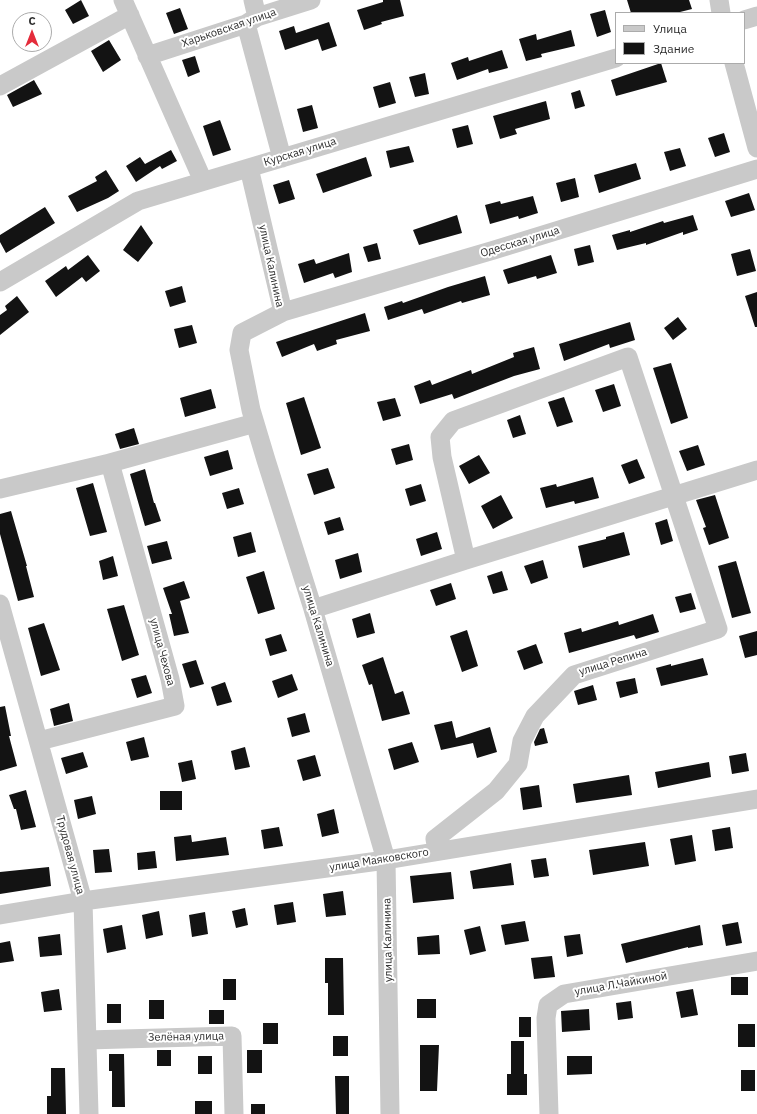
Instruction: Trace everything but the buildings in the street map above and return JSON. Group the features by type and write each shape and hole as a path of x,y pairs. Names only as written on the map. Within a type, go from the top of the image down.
{"street":[{"name":"Харьковская улица","path":"147,56 252,14 311,0"},
{"path":"718,0 721,12"},
{"path":"0,86 127,8 203,181"},
{"path":"252,14 282,158"},
{"path":"745,20 757,16"},
{"name":"Курская улица","path":"0,282 138,201 615,58"},
{"path":"734,64 757,148"},
{"name":"улица Калинина","path":"249,168 282,312 242,333 239,350 255,423 313,609 386,860 390,1114"},
{"name":"Одесская улица","path":"282,312 494,250 757,169"},
{"name":"улица Репина","path":"437,851 435,838 496,791 518,764 522,741 535,716 574,675 718,629 675,495 628,357 453,421 440,437 442,457 466,560"},
{"path":"0,489 110,463 255,423"},
{"name":"улица Чехова","path":"39,741 175,706 170,679 110,463"},
{"path":"313,609 757,470"},
{"name":"Трудовая улица","path":"0,604 83,901 89,1114"},
{"name":"улица Маяковского","path":"0,915 83,901 386,860 757,799"},
{"name":"улица Л.Чайкиной","path":"549,1114 546,1018 548,1005 564,994 757,960"},
{"name":"Зелёная улица","path":"87,1040 232,1036 234,1114"}]}
